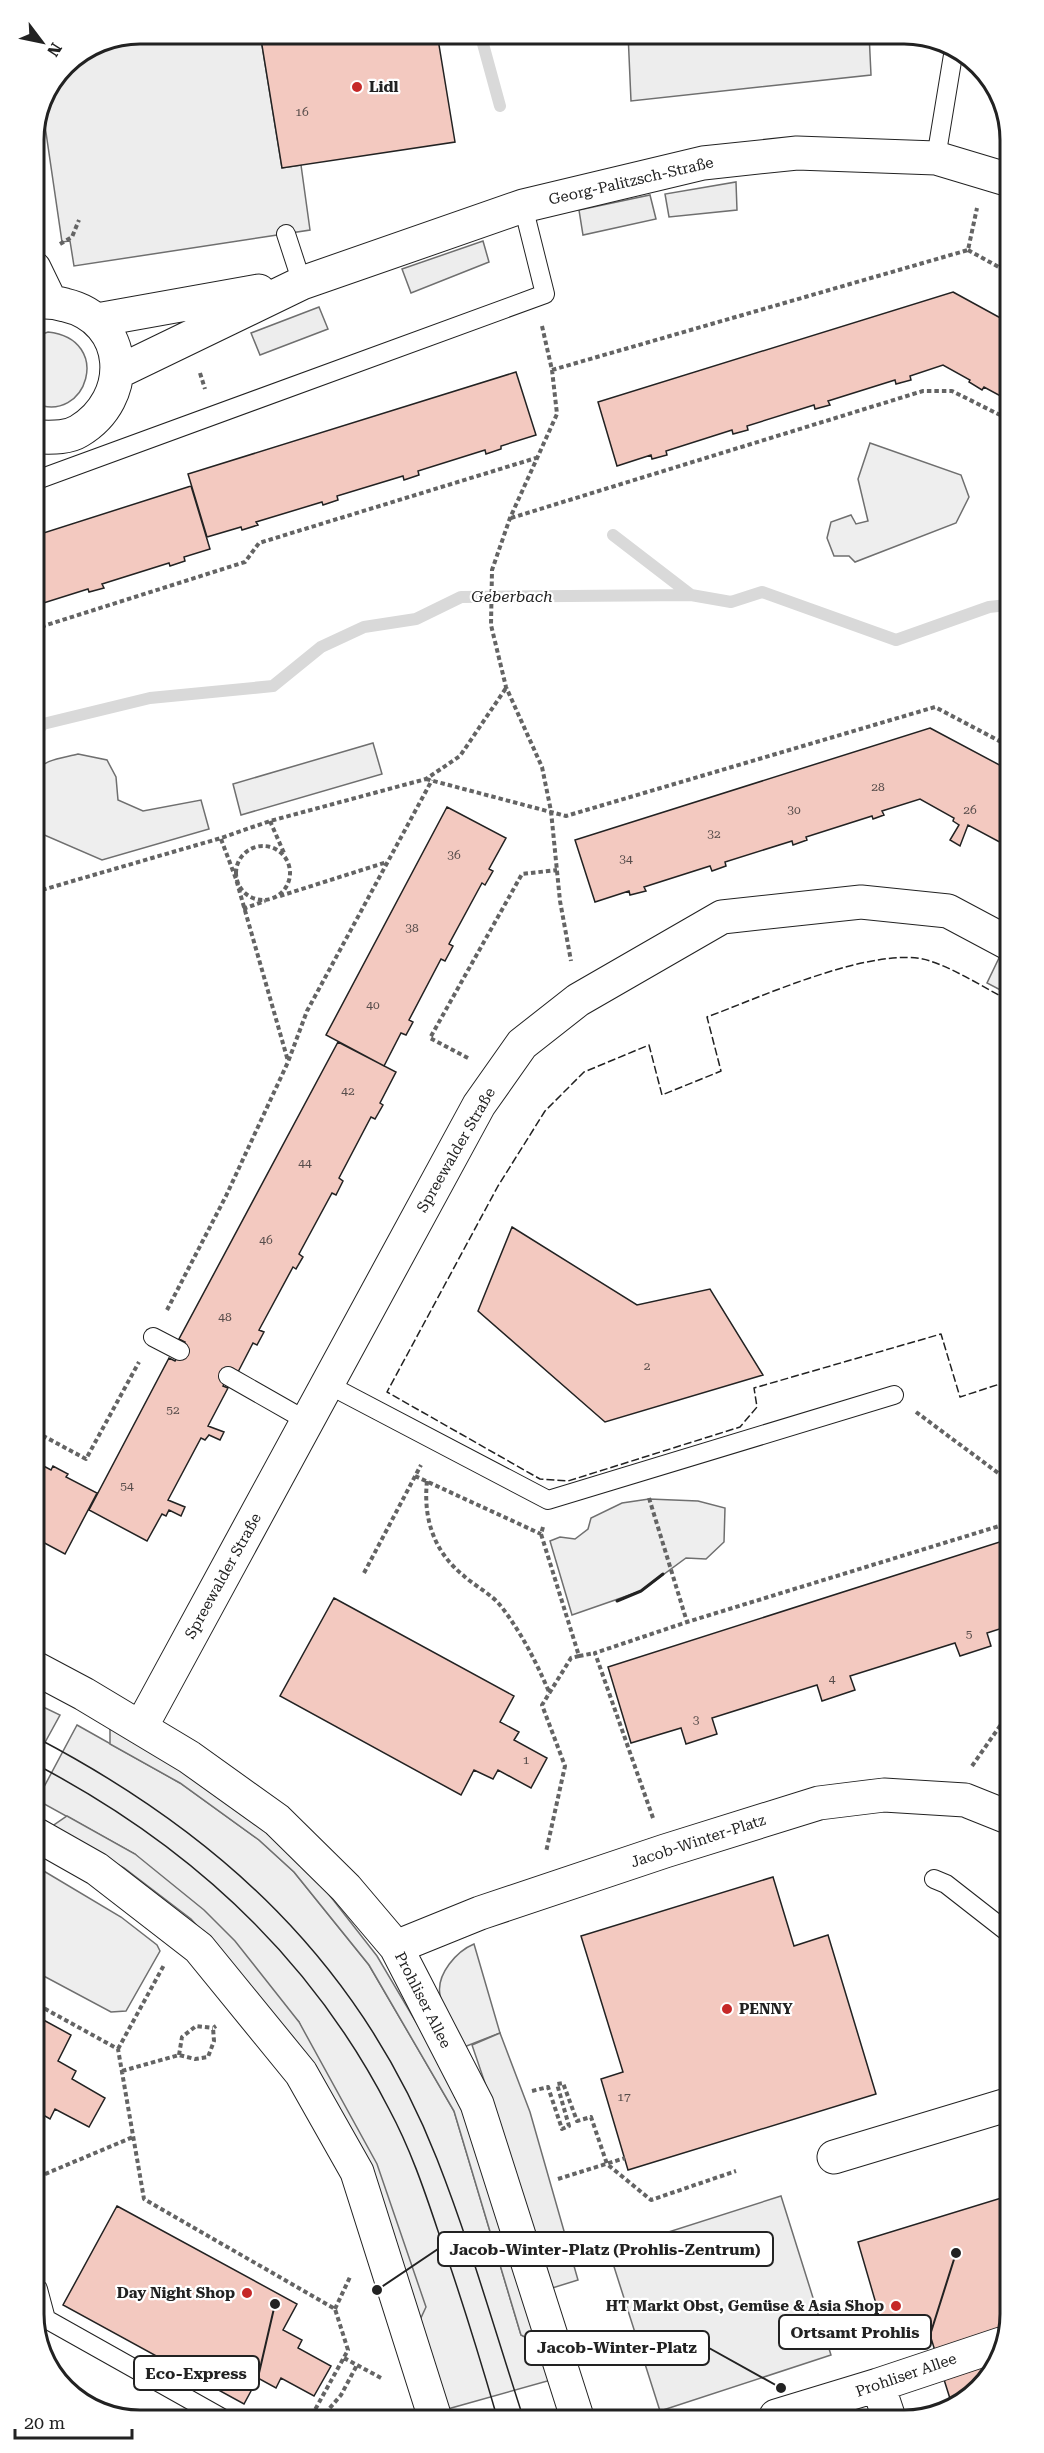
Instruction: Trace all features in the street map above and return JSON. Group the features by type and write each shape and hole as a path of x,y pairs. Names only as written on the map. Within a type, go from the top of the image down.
{"street":[{"name":"Georg-Palitzsch-Straße","path":"118,372 302,283 523,206 703,163 797,153 936,158 995,176"},
{"name":"Georg-Palitzsch-Straße","path":"97,320 302,283"},
{"path":"44,302 80,308 97,320 112,341 118,372 116,387 106,408 78,432 56,438 44,437"},
{"name":"Spreewalder Straße","path":"141,1727 479,1106 522,1044 578,1000 722,917 861,902 948,911 1000,939"},
{"name":"Prohliser Allee","path":"44,1674 141,1727 189,1757 277,1820 346,1888 396,1947 477,2104 575,2410"},
{"name":"Jacob-Winter-Platz","path":"396,1947 537,1894 819,1803 884,1796 965,1800 1000,1814"},
{"path":"44,1839 97,1869 199,1948 301,2073 357,2172 432,2409"},
{"path":"834,2157 1000,2107"},
{"name":"Prohliser Allee","path":"817,2410 883,2400 994,2347"}],"lane":[{"path":"936,158 953,56"},
{"path":"44,477 545,294 523,206"},
{"path":"286,234 302,283"},
{"path":"153,1337 180,1351"},
{"path":"228,1376 307,1421"},
{"path":"327,1384 548,1500 894,1395"},
{"path":"934,1879 946,1884 1000,1926"},
{"path":"44,2312 46,2319 206,2409"}],"path":[{"path":"968,250 995,176"},
{"path":"44,257 72,237 79,220"},
{"path":"552,370 968,250 1000,268"},
{"path":"545,294 540,316 552,370 557,414 510,518 492,570 491,625 506,687 542,767 551,811 557,870 578,1000"},
{"path":"196,362 214,415"},
{"path":"510,518 922,391 952,391 1000,415"},
{"path":"44,626 245,561 259,543 536,458"},
{"path":"44,889 221,838 270,821 426,779 460,756 506,687"},
{"path":"426,779 566,816 935,707 1000,741"},
{"path":"44,1436 86,1459 153,1337 226,1196 288,1062 307,1011 432,780"},
{"path":"270,821 286,856 291,878 277,897 259,900 248,896 236,879 238,863 245,853 256,846 267,845 286,856"},
{"path":"221,838 236,879 288,1062"},
{"path":"243,909 388,861"},
{"path":"501,1075 430,1038 522,874 557,870"},
{"path":"894,1395 1000,1474"},
{"path":"364,1573 434,1440"},
{"path":"642,1471 687,1622"},
{"path":"415,1476 541,1534"},
{"path":"428,1481 425,1504 430,1528 440,1549 461,1574 499,1603 532,1652 550,1694"},
{"path":"548,1500 541,1534 579,1656"},
{"path":"537,1894 565,1766 542,1705 571,1658 595,1653 1000,1525"},
{"path":"595,1653 665,1851"},
{"path":"965,1800 973,1761 1000,1726"},
{"path":"167,1960 118,2049 144,2199 335,2308 348,2350 314,2409"},
{"path":"44,2008 118,2049"},
{"path":"179,2055 182,2037 196,2026 213,2028 222,2022"},
{"path":"122,2071 179,2055 195,2059 208,2056 214,2041 213,2028"},
{"path":"532,2091 548,2087 562,2129 569,2126 557,2085 563,2083 577,2121 591,2117 607,2164 651,2200 735,2171"},
{"path":"44,2174 133,2137"},
{"path":"558,2179 625,2158"},
{"path":"335,2308 355,2268"},
{"path":"344,2358 393,2385"},
{"path":"329,2409 341,2395 357,2365"}],"shaded area":[{"path":"262,44 282,168 301,165 310,230 74,266 70,241 62,242 45,126 53,97 76,67 103,51 121,45"},
{"path":"628,44 870,44 871,75 631,101"},
{"path":"736,182 737,210 669,217 665,194"},
{"path":"650,195 656,219 583,235 579,210"},
{"path":"483,241 489,262 411,293 402,269"},
{"path":"319,307 328,329 260,355 251,333"},
{"path":"48,332 69,338 81,349 87,364 86,379 79,392 68,403 53,407 44,405 44,333"},
{"path":"870,443 961,475 969,497 956,523 855,562 849,556 834,556 827,538 831,522 851,515 856,524 868,521 858,479"},
{"path":"373,743 382,774 241,815 233,784"},
{"path":"78,754 107,760 116,777 118,800 143,811 201,800 209,829 102,860 44,835 44,764"},
{"path":"999,958 1000,958 1000,990 987,983"},
{"path":"649,1499 698,1501 725,1508 724,1542 706,1559 686,1558 641,1591 572,1615 550,1541 560,1537 575,1539 588,1529 591,1518 622,1503"},
{"path":"44,1707 60,1715 44,1744"},
{"path":"110,1721 267,1831 302,1860 377,1956 469,2112 539,2344 521,2335 454,2111 369,1965 294,1872 259,1840 180,1783 110,1744"},
{"path":"77,1725 180,1783 259,1840 294,1872 369,1965 454,2111 521,2335 539,2344 551,2380 444,2409 299,2022 135,1854 44,1804 44,1787"},
{"path":"67,1816 135,1854 204,1910 235,1941 299,2022 377,2164 426,2307 419,2322 220,1951 191,1919 124,1868 51,1827"},
{"path":"44,1871 121,1917 157,1945 160,1951 126,2011 111,2012 44,1976"},
{"path":"474,1944 500,2033 464,2047 444,2008 440,1987 441,1979 449,1964 467,1947"},
{"path":"500,2033 530,2112 578,2280 549,2289 500,2127 472,2045"},
{"path":"781,2196 831,2355 660,2410 609,2251"}],"building":[{"name":"Lidl","path":"262,44 439,44 455,142 282,168"},
{"path":"953,292 1000,318 1000,396 984,387 982,390 969,382 970,380 943,365 910,376 911,380 896,384 895,380 828,401 830,405 815,409 814,405 747,426 748,430 733,434 732,430 666,451 667,455 652,459 651,455 617,466 598,402"},
{"path":"516,372 536,435 501,446 501,449 486,454 485,450 418,471 419,475 404,480 403,476 337,496 338,500 323,505 322,502 256,522 258,525 242,530 241,527 207,537 188,474"},
{"path":"191,486 210,549 184,557 185,561 170,566 169,563 102,584 104,588 89,592 88,589 44,603 44,533"},
{"path":"930,728 1000,765 1000,842 968,825 960,846 950,840 959,825 953,821 954,818 920,799 882,811 884,815 873,819 872,816 806,837 807,840 793,845 792,841 725,862 726,866 712,871 710,866 644,887 646,891 630,895 629,891 595,902 575,840"},
{"path":"447,807 506,838 489,869 493,871 485,885 482,883 449,944 453,946 445,961 441,959 409,1020 413,1022 406,1035 401,1033 384,1066 326,1035"},
{"path":"338,1042 396,1072 380,1103 383,1105 375,1119 371,1117 339,1178 343,1181 336,1195 332,1193 299,1254 303,1257 296,1269 293,1267 259,1330 264,1332 257,1345 253,1343 238,1372 232,1368 223,1386 228,1388 208,1426 224,1432 220,1440 209,1435 205,1440 201,1438 168,1500 185,1507 181,1516 169,1510 166,1516 162,1514 147,1541 89,1510 169,1358 175,1361 185,1342 179,1339"},
{"path":"512,1227 637,1305 710,1289 763,1375 605,1422 478,1311"},
{"path":"44,1466 51,1470 53,1466 68,1474 66,1477 97,1493 65,1554 44,1543"},
{"path":"1000,1542 1000,1629 987,1633 991,1646 960,1656 955,1643 850,1676 855,1690 822,1701 817,1685 712,1718 717,1734 686,1744 681,1728 631,1743 608,1667"},
{"path":"334,1598 514,1696 500,1722 519,1732 514,1740 547,1758 531,1788 498,1770 493,1779 474,1770 461,1795 280,1696"},
{"name":"PENNY","path":"773,1877 794,1946 828,1935 876,2094 628,2170 601,2079 623,2072 581,1936"},
{"path":"44,2020 71,2035 58,2061 76,2071 72,2079 105,2098 89,2127 55,2109 50,2119 44,2116"},
{"path":"1000,2198 1000,2326 988,2362 968,2386 950,2398 925,2319 884,2331 858,2242"},
{"path":"117,2206 297,2304 283,2330 302,2340 298,2348 331,2366 314,2396 281,2378 276,2388 258,2378 244,2404 63,2305"}],"waterway":[{"path":"483,44 500,106"},
{"path":"613,535 691,595"},
{"name":"Geberbach","path":"44,724 150,698 273,686 321,647 364,627 416,619 461,597 691,595 731,602 762,592 896,640 989,607 1000,606"}],"tram line":[{"path":"44,1742 104,1776 166,1817 224,1862 277,1911 325,1965 368,2024 405,2089 437,2159 471,2255 521,2410"},
{"path":"44,1769 93,1796 194,1868 240,1909 283,1954 322,2002 357,2053 397,2124 410,2154 454,2278 495,2409"}],"fence":[{"path":"1000,996 930,961 908,957 881,959 818,975 707,1017 721,1071 662,1095 649,1045 584,1072 545,1111 498,1186 387,1392 540,1479 568,1481 740,1427 757,1407 754,1388 941,1334 960,1397 1000,1384"}],"wall":[{"path":"617,1601 641,1591 663,1574"}],"place":[{"name":"Lidl","path":"357,87"},
{"name":"PENNY","path":"727,2009"},
{"name":"Ortsamt Prohlis","path":"956,2253"},
{"name":"Jacob-Winter-Platz (Prohlis-Zentrum)","path":"377,2290"},
{"name":"Day Night Shop","path":"247,2293"},
{"name":"Eco-Express","path":"275,2304"},
{"name":"HT Markt Obst, Gemüse & Asia Shop","path":"896,2306"},
{"name":"Jacob-Winter-Platz","path":"781,2388"}]}
